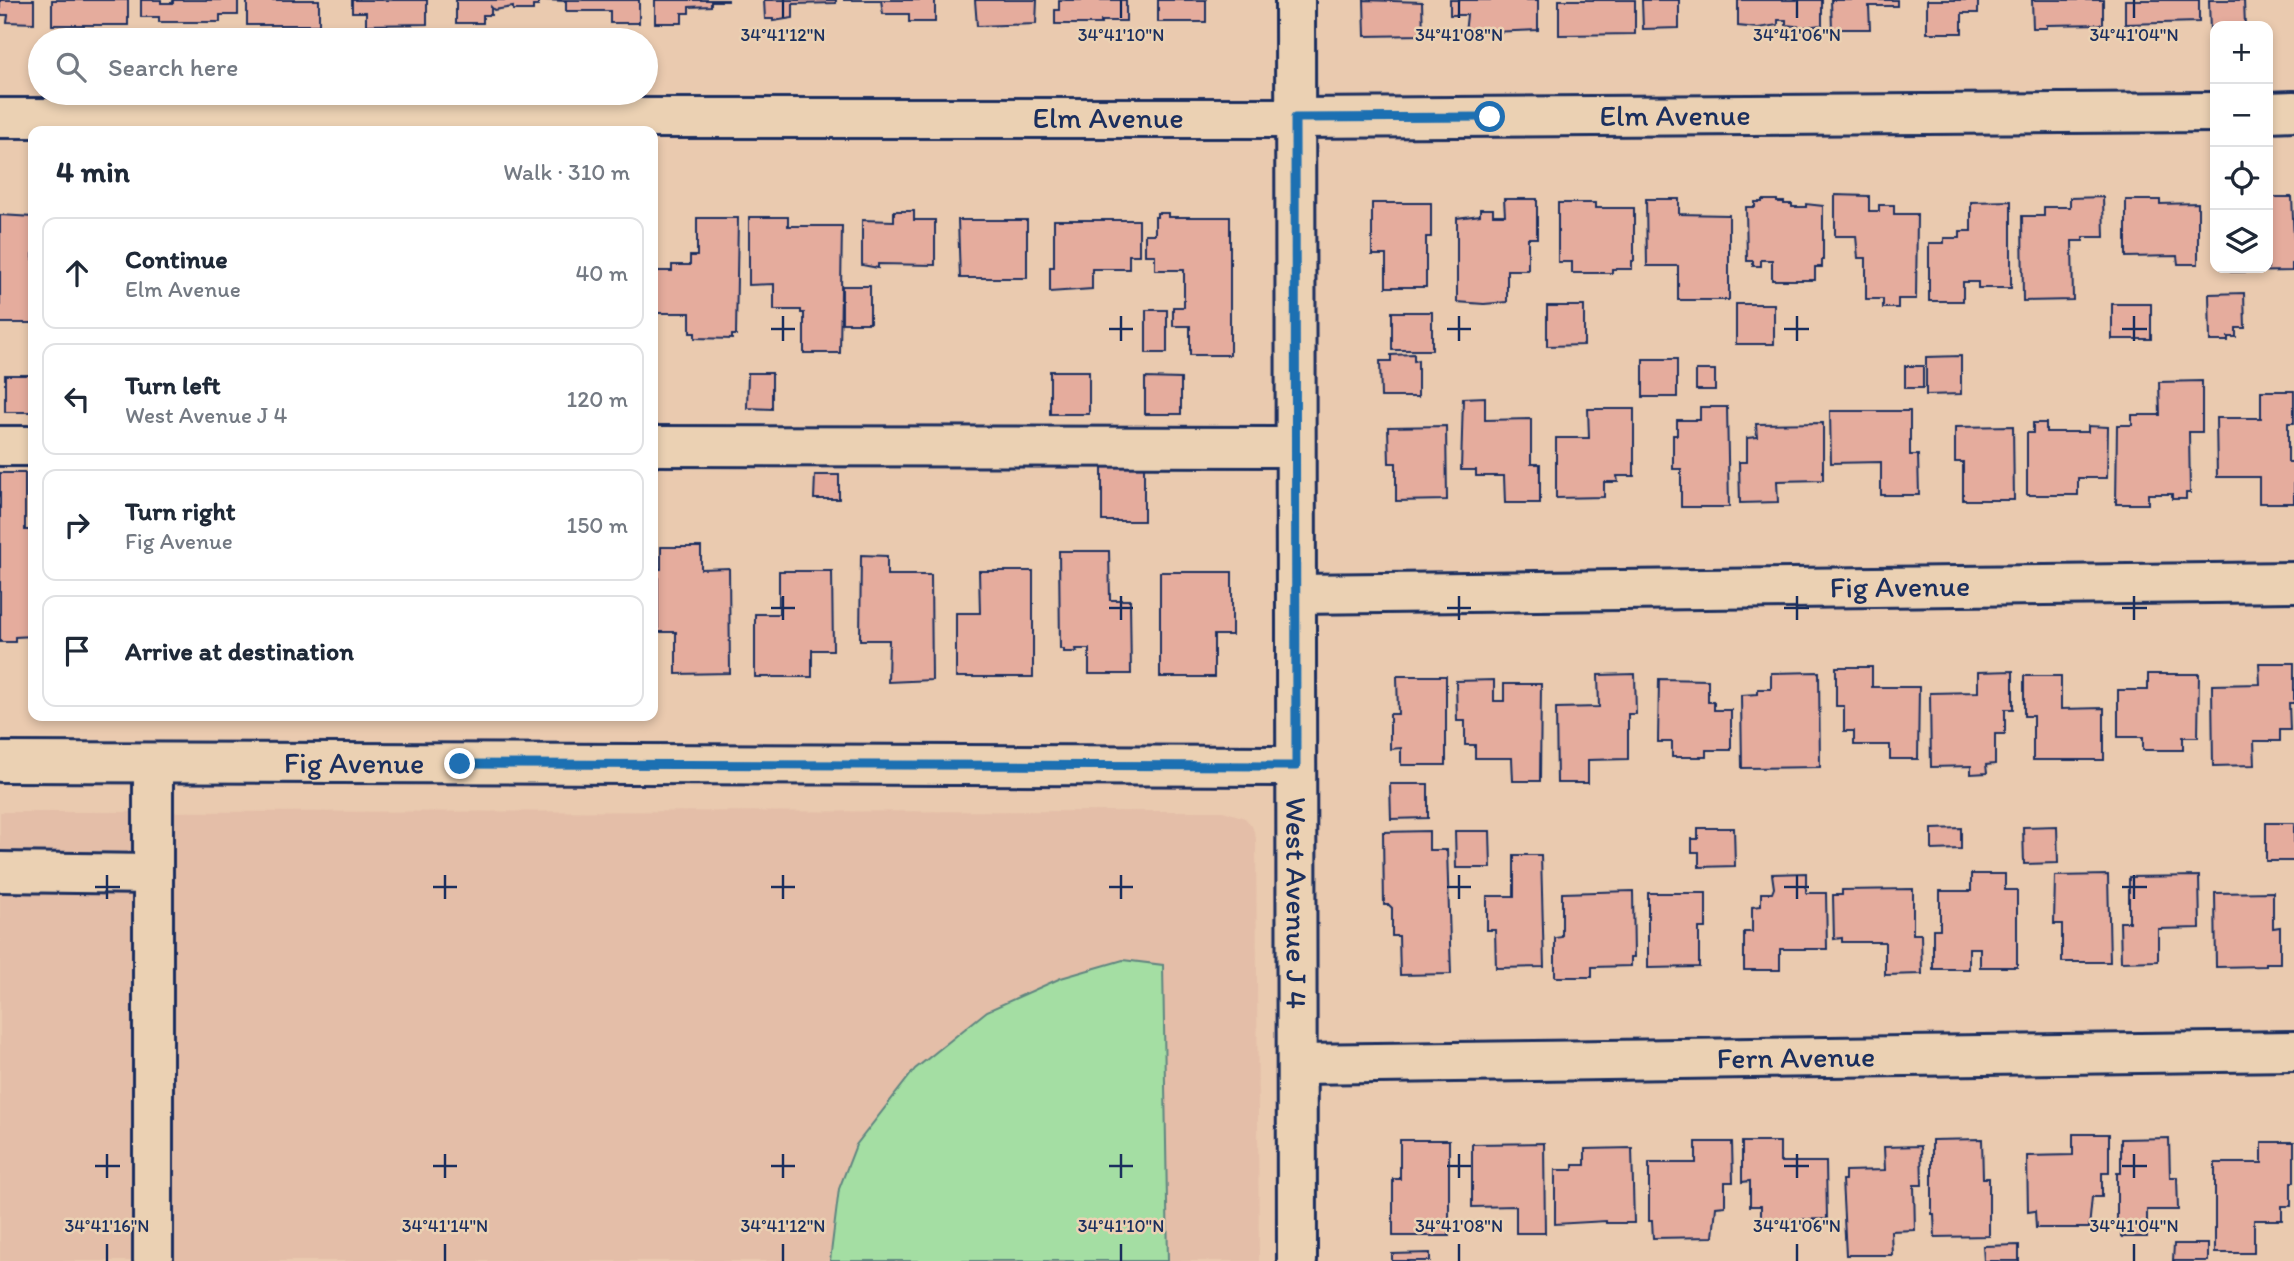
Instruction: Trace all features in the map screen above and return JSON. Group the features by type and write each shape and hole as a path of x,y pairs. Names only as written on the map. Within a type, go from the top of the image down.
{"street":[{"name":"West Avenue J 4","path":"1295,0 1297,1261"},
{"path":"2273,111 2294,111"},
{"name":"Elm Avenue","path":"0,117 1295,118 2210,112"},
{"path":"0,446 28,446"},
{"path":"658,446 1296,447"},
{"name":"Fig Avenue","path":"1296,594 2294,582"},
{"name":"Fig Avenue","path":"0,762 1296,766"},
{"path":"153,763 153,1261"},
{"path":"0,872 153,874"},
{"name":"Fern Avenue","path":"1297,1064 2294,1051"}],"shaded area":[{"path":"1223,811 1245,818 1252,826 1256,838 1259,1261 0,1261 0,812"}],"green space":[{"path":"1123,960 1163,965 1168,1261 830,1261 839,1189 856,1145 915,1069 987,1011 1061,978"}],"building":[{"path":"0,0 34,0 34,23 7,22 8,15 0,15"},
{"path":"52,0 128,0 128,25 52,25"},
{"path":"141,0 173,3 173,0 238,0 238,15 220,15 220,22 159,22 159,17 141,17"},
{"path":"247,0 319,0 319,25 247,25"},
{"path":"352,0 427,0 427,24 366,25 366,12 352,12"},
{"path":"456,0 538,0 538,6 533,6 533,10 513,10 513,7 494,10 491,7 491,15 483,15 483,23 456,23"},
{"path":"544,0 639,0 639,23 610,23 610,11 566,11 566,1"},
{"path":"655,0 728,1 711,1 711,6 689,7 689,13 682,13 682,23 655,23"},
{"path":"764,0 836,0 836,3 793,4 793,18 773,21 765,19"},
{"path":"881,0 935,0 935,22 909,22 909,14 883,14"},
{"path":"975,0 1037,0 1036,24 977,26"},
{"path":"1059,0 1126,0 1126,21 1055,24 1055,10 1059,10"},
{"path":"1158,0 1206,0 1206,22 1158,22"},
{"path":"1364,0 1422,2 1423,35 1365,36"},
{"path":"1450,0 1538,0 1538,30 1465,33 1467,15 1450,15"},
{"path":"1559,0 1635,0 1635,34 1559,35"},
{"path":"1642,0 1679,0 1679,28 1643,29"},
{"path":"1738,0 1822,0 1822,25 1786,25 1786,20 1778,20 1778,25 1758,28 1738,26"},
{"path":"1831,0 1897,0 1897,6 1869,6 1870,29 1832,29"},
{"path":"1927,0 1978,0 1978,13 1962,13 1962,33 1927,33"},
{"path":"2032,0 2103,0 2103,24 2047,25 2047,28 2033,28"},
{"path":"2125,0 2199,0 2199,22 2125,24"},
{"path":"2209,0 2244,0 2245,21 2210,21 2210,32"},
{"path":"1835,195 1869,196 1869,211 1879,211 1879,205 1894,205 1894,214 1917,214 1916,299 1898,299 1898,308 1883,308 1883,299 1866,299 1866,258 1858,258 1856,236 1835,236"},
{"path":"2103,197 2104,237 2083,237 2083,241 2072,241 2073,300 2023,301 2022,216 2044,216 2044,207 2070,207 2070,198"},
{"path":"2273,197 2292,197 2292,271 2273,271"},
{"path":"1504,199 1537,199 1537,238 1528,238 1528,270 1507,270 1507,302 1457,302 1457,218 1480,215 1480,209 1493,209 1493,215 1505,215"},
{"path":"1646,199 1679,199 1679,214 1729,215 1729,300 1678,300 1678,266 1647,266"},
{"path":"1777,200 1792,204 1792,207 1806,207 1806,204 1823,206 1823,260 1822,267 1815,267 1815,280 1772,280 1772,260 1761,260 1761,266 1753,266 1753,261 1747,261 1746,207 1755,207 1755,202"},
{"path":"2126,200 2160,200 2160,204 2198,203 2198,264 2178,264 2177,256 2126,257"},
{"path":"2011,201 2011,288 1978,288 1978,282 1963,282 1963,301 1929,301 1929,243 1944,243 1944,238 1960,238 1960,231 1971,231 1971,202"},
{"path":"1372,203 1431,203 1431,237 1426,237 1426,287 1386,287 1386,255 1372,255"},
{"path":"1558,203 1595,203 1595,208 1634,208 1632,269 1612,269 1612,273 1572,273 1572,262 1558,262"},
{"path":"894,211 914,211 914,220 935,220 935,265 878,264 878,268 862,265 862,220 894,221"},
{"path":"1157,213 1168,213 1168,217 1230,217 1230,355 1190,355 1190,326 1173,326 1173,307 1184,307 1184,270 1155,270 1155,255 1145,255 1145,234 1155,234"},
{"path":"0,215 28,217 28,323 0,323"},
{"path":"749,217 788,217 788,226 842,226 840,353 804,353 804,313 801,313 801,310 774,310 774,284 749,285"},
{"path":"697,218 738,218 736,335 732,335 732,339 695,338 695,333 690,333 690,313 658,313 658,271 672,271 672,265 690,265 690,256 697,256"},
{"path":"958,220 1027,220 1027,278 960,278"},
{"path":"1054,220 1139,220 1139,255 1129,255 1129,269 1092,269 1092,289 1050,292 1050,267 1054,267"},
{"path":"842,286 870,286 870,323 842,323"},
{"path":"2244,293 2245,328 2236,328 2236,337 2228,337 2228,341 2210,341 2209,294"},
{"path":"1736,304 1774,304 1774,344 1736,344"},
{"path":"2112,304 2151,304 2151,339 2112,339"},
{"path":"1547,306 1584,306 1584,345 1547,346"},
{"path":"1146,310 1167,310 1167,353 1146,353"},
{"path":"1392,312 1432,312 1432,350 1392,350"},
{"path":"1414,354 1414,361 1418,360 1418,397 1381,397 1380,361 1391,361 1391,355"},
{"path":"1961,356 1961,394 1926,395 1926,357"},
{"path":"1643,359 1677,359 1677,397 1643,397"},
{"path":"1905,366 1923,366 1923,388 1905,388"},
{"path":"1696,370 1715,370 1715,390 1696,390"},
{"path":"1050,371 1089,371 1089,414 1050,414"},
{"path":"748,373 772,373 772,409 747,408"},
{"path":"5,375 28,375 28,412 5,412"},
{"path":"1145,378 1181,379 1181,414 1145,414"},
{"path":"2202,381 2202,432 2189,432 2190,493 2186,493 2186,499 2172,499 2172,494 2148,494 2148,504 2116,504 2117,425 2132,425 2132,415 2160,415 2159,382"},
{"path":"2261,391 2294,391 2294,423 2288,423 2288,462 2294,462 2294,503 2259,503 2259,477 2217,477 2216,418 2261,418"},
{"path":"1485,397 1485,420 1531,419 1531,464 1540,464 1540,503 1505,503 1504,476 1476,476 1476,470 1461,470 1463,398"},
{"path":"1700,407 1727,407 1729,507 1681,507 1681,469 1673,469 1673,435 1677,435 1677,420 1700,420"},
{"path":"1588,409 1634,409 1634,476 1617,476 1618,482 1604,482 1604,497 1556,498 1556,438 1589,438"},
{"path":"1830,411 1910,411 1910,455 1918,455 1919,495 1881,495 1881,462 1831,463"},
{"path":"1823,423 1823,480 1777,481 1778,502 1740,503 1739,462 1747,462 1747,438 1757,437 1756,424"},
{"path":"2033,423 2046,423 2046,432 2088,432 2088,426 2108,427 2107,478 2078,478 2078,495 2027,495 2027,433 2033,433"},
{"path":"1446,426 1447,500 1396,501 1396,463 1389,463 1388,427"},
{"path":"2013,426 2014,500 1963,500 1963,462 1955,462 1955,427"},
{"path":"1102,465 1144,465 1144,521 1102,521"},
{"path":"0,473 25,473 28,636 15,637 15,642 0,642"},
{"path":"815,475 839,475 839,499 814,499"},
{"path":"661,547 701,547 701,569 729,568 730,673 676,674 676,632 658,632 658,569 661,569"},
{"path":"1059,551 1109,551 1110,600 1130,600 1131,674 1089,674 1089,649 1064,652 1064,649 1060,649"},
{"path":"861,555 887,556 887,575 931,575 932,680 888,682 889,640 860,640"},
{"path":"779,571 832,571 833,650 812,650 812,677 755,677 755,614 779,614"},
{"path":"979,571 1033,571 1033,677 956,677 956,613 980,613"},
{"path":"1160,572 1232,572 1232,635 1214,635 1214,677 1160,677"},
{"path":"2259,663 2294,663 2294,703 2289,703 2290,730 2280,730 2280,741 2254,741 2255,765 2213,766 2212,685 2260,684"},
{"path":"1836,667 1872,667 1872,687 1919,687 1918,759 1890,759 1890,745 1854,745 1854,731 1844,731 1844,706 1836,706"},
{"path":"2013,671 2013,709 2005,709 2005,734 1995,734 1995,764 1986,765 1987,773 1971,774 1971,766 1931,767 1930,693 1978,692 1978,672"},
{"path":"1819,672 1820,767 1742,768 1741,695 1758,694 1758,689 1771,689 1771,673"},
{"path":"1635,674 1636,714 1628,714 1628,759 1588,760 1588,783 1557,783 1556,708 1599,707 1598,675"},
{"path":"2148,674 2199,674 2198,737 2183,737 2183,750 2143,750 2143,737 2118,737 2118,690 2148,690"},
{"path":"1397,676 1446,676 1446,765 1401,765 1401,748 1390,749 1390,714 1398,714"},
{"path":"2024,676 2061,676 2061,709 2104,708 2104,760 2033,760 2033,716 2024,716"},
{"path":"1659,679 1708,680 1708,702 1714,702 1714,710 1731,710 1731,750 1706,750 1706,757 1672,757 1672,742 1658,742"},
{"path":"1494,680 1494,701 1504,701 1504,684 1541,684 1540,781 1513,781 1512,758 1475,758 1475,745 1465,745 1465,721 1457,721 1456,681"},
{"path":"1390,784 1428,784 1428,818 1391,819"},
{"path":"2266,823 2294,823 2294,861 2266,861"},
{"path":"2057,826 2058,863 2024,864 2023,827"},
{"path":"1698,828 1734,828 1735,866 1699,867 1699,852 1692,852 1692,839 1698,839"},
{"path":"1961,828 1961,849 1932,850 1932,829"},
{"path":"1429,831 1429,850 1447,850 1451,974 1400,975 1399,936 1392,936 1392,908 1384,905 1383,832"},
{"path":"1455,831 1490,831 1491,868 1456,868"},
{"path":"1514,855 1541,855 1544,967 1496,968 1495,930 1487,930 1487,896 1514,896"},
{"path":"1806,873 1806,893 1826,893 1827,949 1780,949 1780,970 1744,970 1744,932 1752,932 1752,907 1761,906 1761,893 1772,893 1772,874"},
{"path":"1971,874 2005,874 2005,890 2017,890 2017,967 1980,967 1980,948 1969,948 1969,969 1933,969 1933,929 1940,929 1940,891 1971,891"},
{"path":"2108,875 2110,962 2062,962 2062,924 2054,924 2055,876"},
{"path":"2199,876 2200,928 2158,929 2158,961 2121,962 2120,922 2129,922 2129,877"},
{"path":"1913,889 1913,934 1921,934 1922,974 1885,975 1885,942 1842,942 1842,938 1834,939 1833,895 1842,895 1842,890"},
{"path":"1633,891 1634,957 1631,957 1631,966 1592,967 1592,977 1555,977 1555,938 1562,937 1562,893"},
{"path":"2273,892 2273,928 2280,927 2280,963 2266,963 2266,966 2216,967 2215,893"},
{"path":"1648,893 1706,893 1706,928 1699,928 1699,967 1648,968"},
{"path":"2073,1134 2109,1134 2109,1173 2102,1173 2102,1197 2092,1197 2089,1228 2036,1228 2035,1211 2028,1212 2027,1156 2073,1155"},
{"path":"2169,1138 2170,1177 2177,1177 2178,1210 2147,1210 2147,1237 2121,1237 2121,1222 2117,1222 2117,1173 2121,1173 2121,1139"},
{"path":"1982,1139 1983,1178 1989,1178 1989,1236 1935,1237 1932,1214 1932,1140"},
{"path":"1400,1140 1449,1140 1449,1236 1393,1236 1393,1179 1400,1179"},
{"path":"1696,1142 1732,1142 1733,1182 1725,1182 1725,1206 1716,1207 1713,1237 1653,1238 1652,1221 1649,1221 1649,1163 1696,1163"},
{"path":"1742,1142 1780,1142 1780,1162 1826,1162 1827,1219 1761,1220 1761,1206 1750,1206 1750,1181 1742,1182"},
{"path":"2262,1142 2294,1142 2291,1206 2282,1206 2282,1220 2254,1220 2254,1253 2215,1253 2215,1163 2262,1163"},
{"path":"1544,1143 1545,1233 1516,1233 1516,1206 1472,1207 1472,1144"},
{"path":"1921,1146 1922,1185 1914,1185 1915,1230 1891,1231 1892,1255 1846,1255 1842,1180 1845,1180 1845,1171 1885,1170 1884,1147"},
{"path":"1632,1148 1634,1223 1606,1221 1555,1224 1555,1170 1573,1170 1573,1165 1585,1165 1585,1149"},
{"path":"2174,1244 2208,1244 2208,1261 2173,1261"},
{"path":"2019,1245 2019,1261 1984,1261 1983,1246"},
{"path":"1430,1253 1430,1261 1392,1261 1392,1254"}],"route":[{"path":"460,764 1296,766 1295,118 1490,117"}]}
